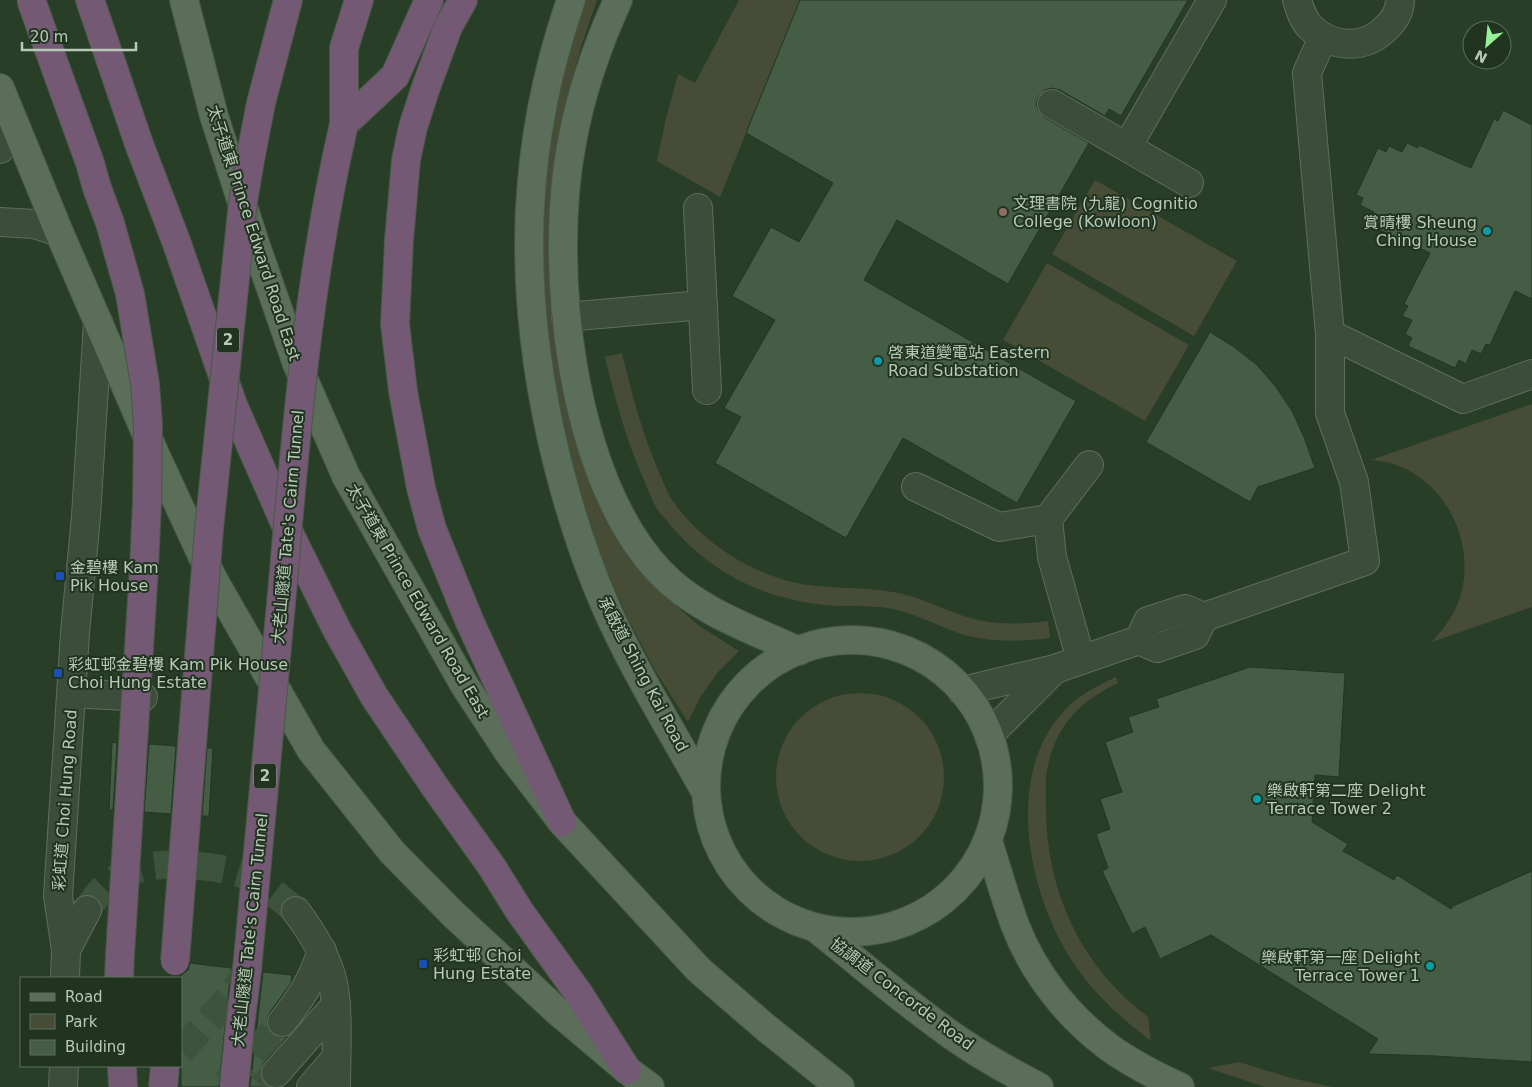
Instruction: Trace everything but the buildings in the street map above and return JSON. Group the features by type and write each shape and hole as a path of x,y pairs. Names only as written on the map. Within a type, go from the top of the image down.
{"highway":[{"path":"31,0 90,163 124,270 137,330 147,403 146,512 119,977"},
{"path":"90,0 139,144 160,195 233,405 291,537 337,630 374,696 439,793 492,867 520,912 579,994 627,1070"},
{"name":"2","path":"175,961 208,528 243,202 261,103 288,0"},
{"name":"大老山隧道 Tate's Cairn Tunnel","path":"234,1087 248,960 294,456 306,346 323,228 344,124 344,48 359,0"},
{"path":"344,124 395,76 429,0"},
{"path":"463,0 448,27 425,90 413,127 406,160 399,240 395,324 403,391 421,488 432,529 472,628 562,822"},
{"path":"122,1067 123,1087"},
{"path":"164,1087 165,1067"}],"main road":[{"name":"承啟道 Shing Kai Road","path":"571,0 551,64 533,167 528,225 529,273 532,324 538,368 556,458 587,560 623,643 704,789"},
{"path":"618,0 598,48 582,94 571,144 565,194 562,245 566,317 570,347 579,396 592,446 609,493 640,549 660,573 683,593 709,610 799,651"},
{"name":"太子道東 Prince Edward Road East","path":"184,2 214,116 255,243 298,364 346,476 465,686 509,753 562,822 699,970 840,1087"},
{"path":"0,88 59,232 155,454 213,579 311,750 392,852 453,914 556,1010 650,1087"},
{"path":"858,640 887,644 915,654 941,670 962,691 977,710 989,734 998,770 998,806 988,841 967,878 937,906 930,910 900,925 860,933 818,930 782,916 750,892 726,862 710,827 704,789 710,745 720,720 740,690 767,667 799,651 827,642 858,640"},
{"path":"988,841 1015,926 1032,961 1054,994 1080,1023 1110,1048 1180,1087"},
{"name":"協調道 Concorde Road","path":"818,930 912,1006 1010,1072 1039,1087"}],"street":[{"path":"1127,147 1212,0"},
{"path":"1298,0 1300,12 1309,27 1323,37 1341,44 1360,44 1378,36 1392,23 1400,6 1400,0"},
{"path":"962,691 1055,669 1139,640 1148,622 1166,615 1185,609 1204,617 1365,561 1354,482 1330,412 1330,334 1308,73 1323,37"},
{"path":"1052,104 1190,183"},
{"path":"0,149 6,142 14,122"},
{"path":"698,208 707,390"},
{"path":"0,222 34,224 59,232"},
{"path":"566,317 703,305"},
{"name":"彩虹道 Choi Hung Road","path":"65,977 66,950 58,896 75,633 86,516 98,322"},
{"path":"1330,334 1463,399 1532,374"},
{"path":"1081,660 1052,557 1048,519 1088,466"},
{"path":"916,487 999,527 1048,519"},
{"path":"989,734 1055,669"},
{"path":"72,693 143,697"},
{"path":"66,950 87,910"},
{"path":"296,911 311,931 322,951 332,982 336,1005 336,1087"},
{"path":"282,1022 304,992 313,976 322,951"},
{"path":"276,1073 336,1005"},
{"path":"311,1087 336,1058"},
{"path":"63,1087 64,1067"}],"green space":[{"path":"585,0 597,0 568,93 559,143 558,348 662,593 698,625 739,651 718,672 701,696 688,722 656,672 628,619 604,565 584,512 568,458 557,402 541,297 541,193 557,90"},
{"path":"739,0 800,0 720,197 657,161 678,74 695,83"},
{"path":"1095,180 1237,261 1194,336 1052,254"},
{"path":"1047,263 1189,345 1145,421 1003,340"},
{"path":"622,353 642,428 668,494 683,515 725,552 757,570 792,582 817,586 893,592 969,618 991,622 1025,623 1048,621 1050,638 1013,641 989,640 965,635 893,609 802,602 753,587 721,570 680,535 659,511 653,501 626,435 605,357"},
{"path":"1532,404 1532,607 1432,642 1454,611 1462,590 1465,570 1458,530 1450,512 1439,496 1425,482 1409,471 1390,463 1371,460"},
{"path":"1116,677 1118,683 1104,690 1081,707 1071,717 1056,740 1046,774 1047,835 1052,866 1060,895 1071,923 1086,950 1103,974 1124,997 1148,1017 1151,1041 1110,1006 1074,964 1058,937 1045,906 1035,872 1029,838 1028,803 1033,770 1044,739 1063,712 1075,701"},
{"path":"852,693 868,693 900,703 925,724 938,745 944,777 938,809 930,824 913,842 892,855 868,861 852,861 828,855 813,847 790,824 782,809 776,785 776,769 782,745 790,730 813,707 828,699"},
{"path":"1239,1062 1291,1078 1333,1087 1265,1087 1208,1068"}],"tunnel":[{"path":"87,910 106,886 116,878 151,866 175,865 200,866 232,871 244,875 267,889 296,911"},
{"path":"182,1050 236,990 248,966"},
{"path":"225,1084 282,1022"},
{"path":"262,1087 276,1073"}],"place":[{"name":"文理書院 (九龍) Cognitio College (Kowloon)","path":"1003,212"},
{"name":"賞晴樓 Sheung Ching House","path":"1487,231"},
{"name":"啓東道變電站 Eastern Road Substation","path":"878,361"},
{"name":"金碧樓 Kam Pik House","path":"60,576"},
{"name":"彩虹邨金碧樓 Kam Pik House Choi Hung Estate","path":"58,673"},
{"name":"樂啟軒第二座 Delight Terrace Tower 2","path":"1257,799"},
{"name":"彩虹邨 Choi Hung Estate","path":"423,964"},
{"name":"樂啟軒第一座 Delight Terrace Tower 1","path":"1430,966"}]}
